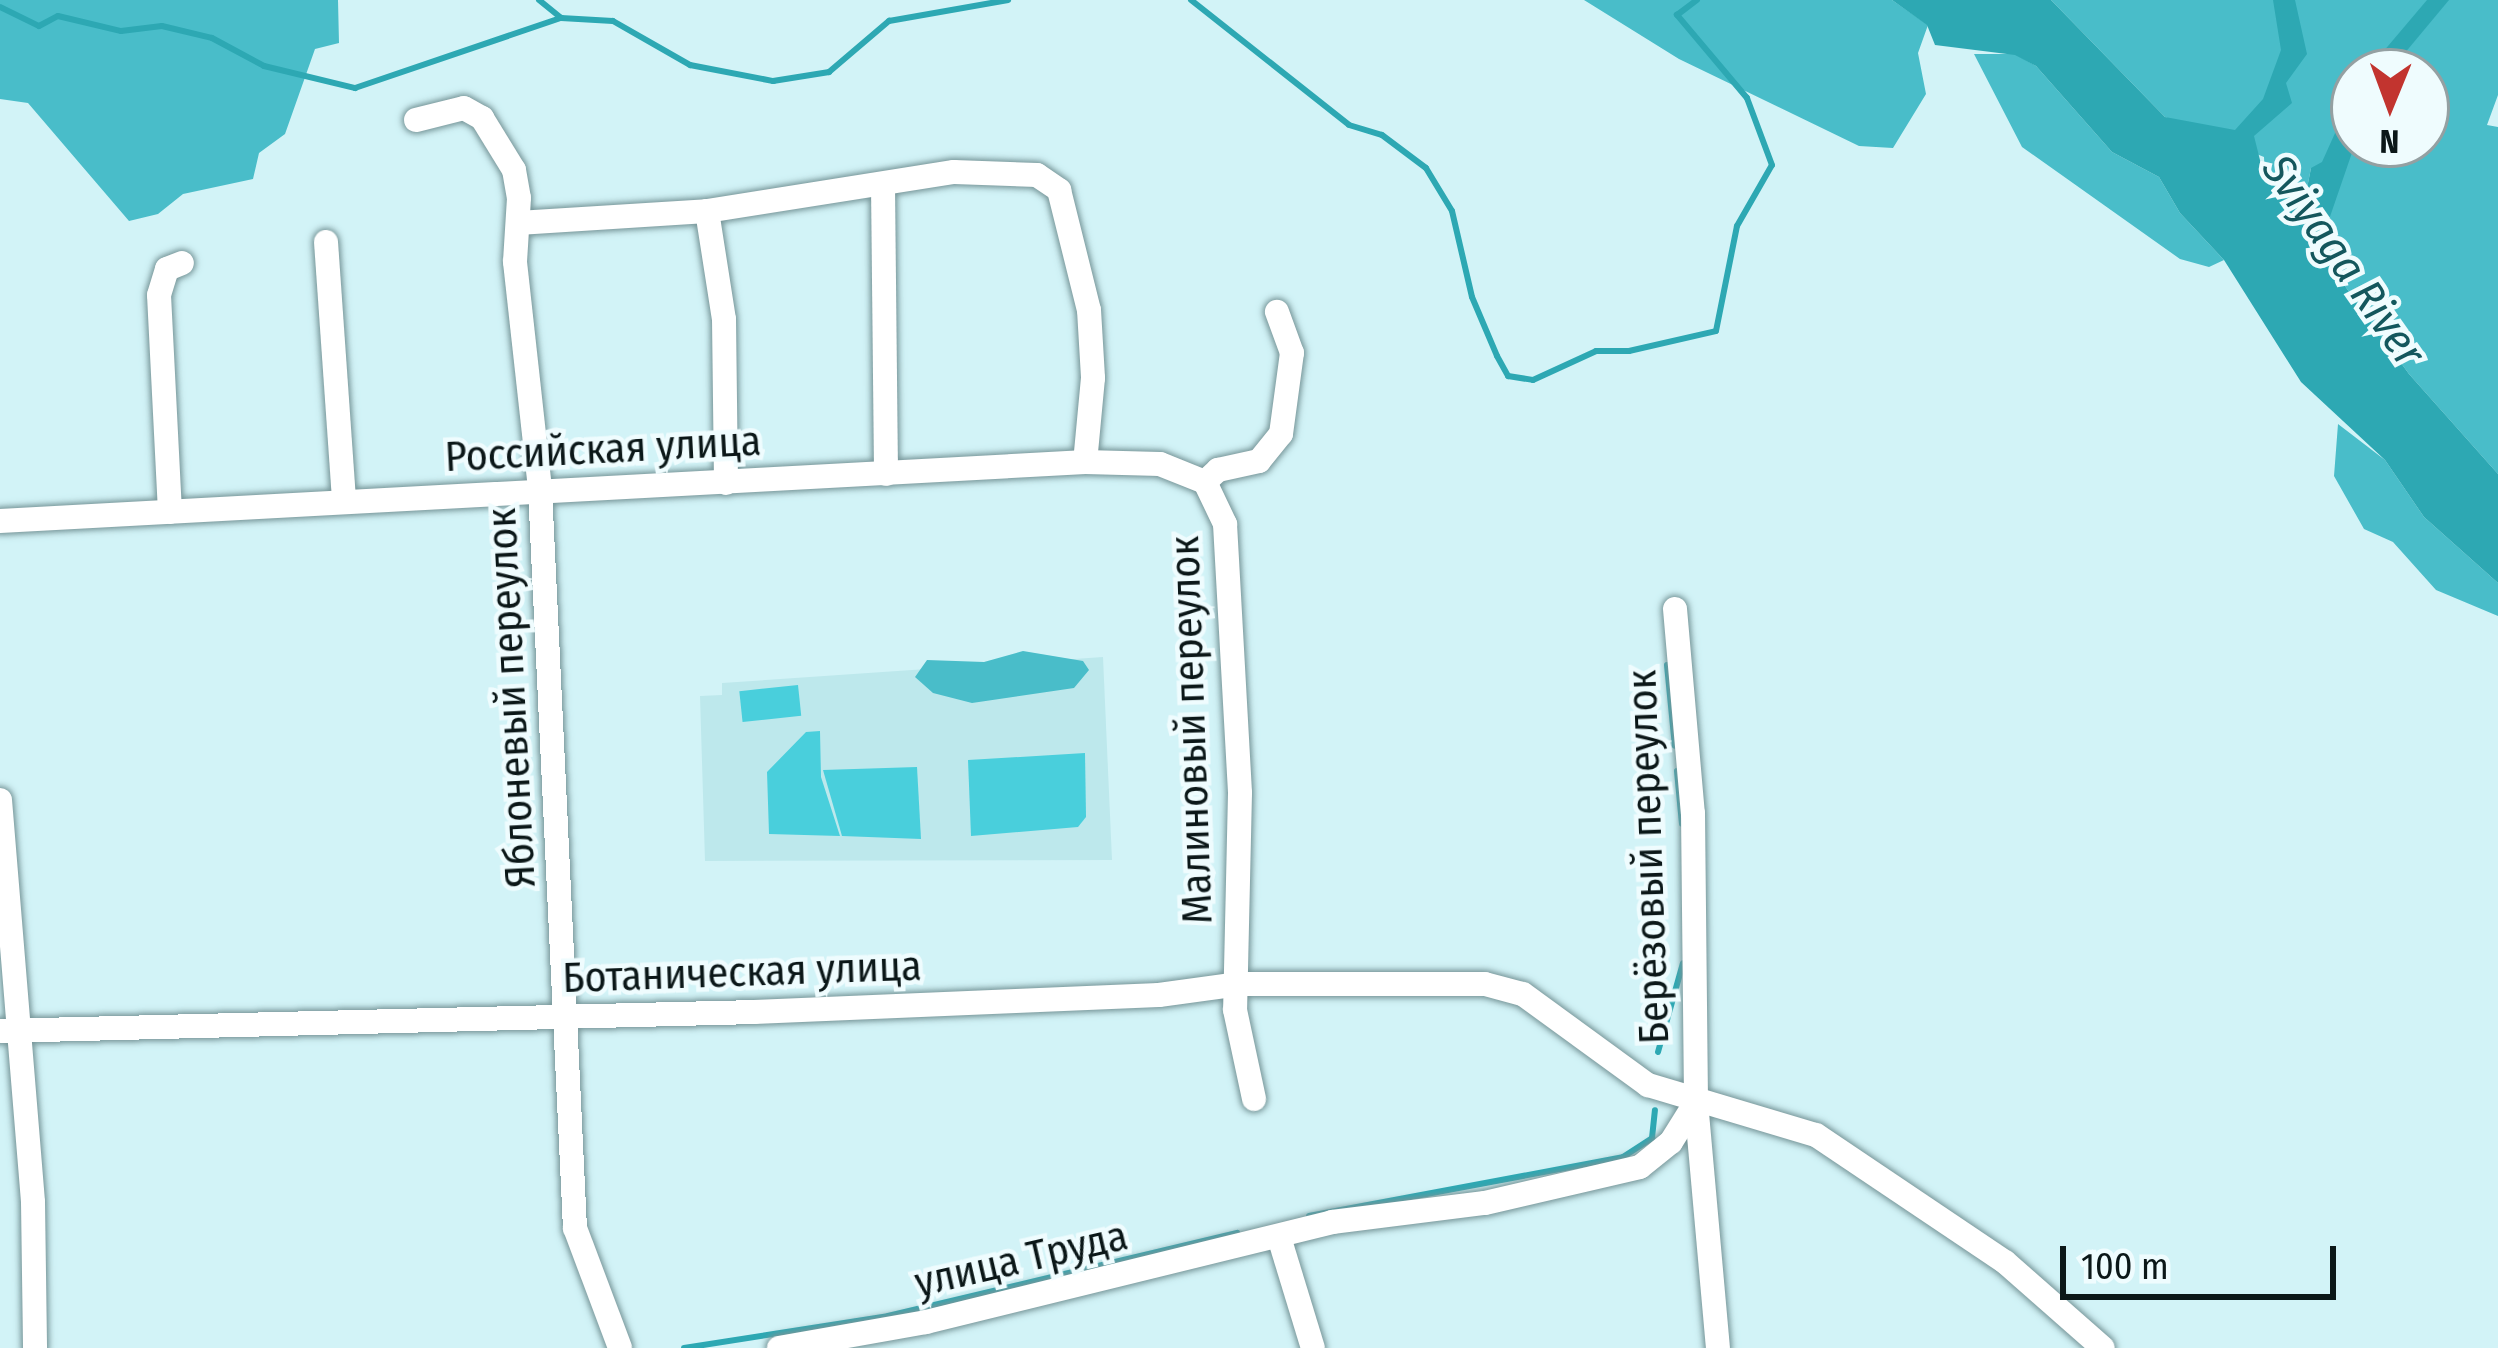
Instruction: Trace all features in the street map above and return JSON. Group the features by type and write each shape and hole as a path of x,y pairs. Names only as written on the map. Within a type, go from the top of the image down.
{"street":[{"name":"Яблоневый переулок","path":"416,120 464,108 482,118 514,170 540,489 575,1228 620,1348"},
{"path":"518,224 706,211 953,172 1037,175 1059,190 1089,310 1094,378 1085,462"},
{"path":"883,185 886,474"},
{"path":"706,211 724,319 726,483"},
{"path":"326,242 344,501"},
{"path":"170,512 159,295 167,269 182,263"},
{"name":"Малиновый переулок","path":"1254,1099 1235,1010 1240,793 1226,524 1205,482 1218,470 1259,461 1281,434 1292,352 1277,312"},
{"name":"Российская улица","path":"0,521 1085,462 1160,464 1205,482"},
{"name":"Берёзовый переулок","path":"1675,609 1693,813 1696,1102"},
{"path":"0,800 10,1030 35,1348"},
{"name":"Ботаническая улица","path":"10,1030 566,1018 1159,995 1239,984 1485,984 1523,994 1619,1071 1696,1102"},
{"path":"1718,1348 1696,1102 1816,1135 2005,1262 2103,1348"},
{"name":"улица Труда","path":"779,1348 926,1322 1280,1238 1640,1167 1671,1142 1696,1102"},
{"path":"1280,1238 1313,1348"}],"shaded area":[{"path":"0,0 338,0 339,43 315,49 285,134 259,153 253,179 183,194 158,214 129,221 28,103 0,99"},
{"path":"1584,0 1892,0 1928,25 1918,53 1926,94 1893,148 1859,146 1679,59"},
{"path":"1892,0 2051,0 2165,117 2235,130 2263,99 2281,50 2273,0 2295,0 2307,54 2286,83 2292,103 2254,136 2265,180 2295,199 2306,193 2311,168 2322,162 2330,144 2330,168 2347,168 2323,237 2326,260 2409,374 2498,474 2498,583 2424,517 2385,460 2301,382 2224,260 2180,213 2159,177 2112,152 2036,66 2015,55 1935,45 1927,25"},
{"path":"2051,0 2498,0 2498,95 2487,125 2498,127 2498,474 2409,374 2326,260 2311,168 2306,193 2283,195 2265,181 2264,157 2165,117"},
{"path":"2427,0 2449,0 2409,48 2386,48"},
{"path":"1974,54 2015,54 2036,66 2112,152 2159,177 2180,213 2224,260 2209,267 2180,259 2022,147"},
{"path":"2338,424 2385,460 2424,517 2498,583 2498,616 2436,590 2393,542 2364,529 2334,476"},
{"path":"1023,651 1083,661 1089,670 1074,688 972,703 933,693 915,677 927,660 984,662"},
{"path":"1103,657 1112,860 705,861 700,696 722,695 722,683"},
{"path":"798,685 801,716 743,722 739,691"},
{"path":"820,731 821,777 840,836 769,834 767,772 806,732"},
{"path":"1085,753 1086,817 1078,827 971,836 968,760"},
{"path":"917,767 921,839 842,836 823,770"}],"waterway":[{"path":"539,0 560,17"},
{"path":"0,7 39,26 58,16 121,31 162,26 212,38 264,66 355,88 561,18 613,21 690,65 773,81 829,72 889,21 1008,0"},
{"path":"1191,0 1349,125 1382,135 1426,168 1452,211 1472,297 1497,356 1508,376 1533,380 1596,351 1629,351 1716,331 1737,226 1772,165 1747,98 1677,15 1697,0"},
{"path":"1667,665 1675,746"},
{"path":"1677,771 1682,824"},
{"path":"1658,1052 1683,963"},
{"path":"1309,1216 1623,1157 1652,1138 1655,1110"},
{"path":"684,1348 888,1316 1237,1233"}],"water label":[{"name":"Sviyaga River","path":"2343,261"}]}
